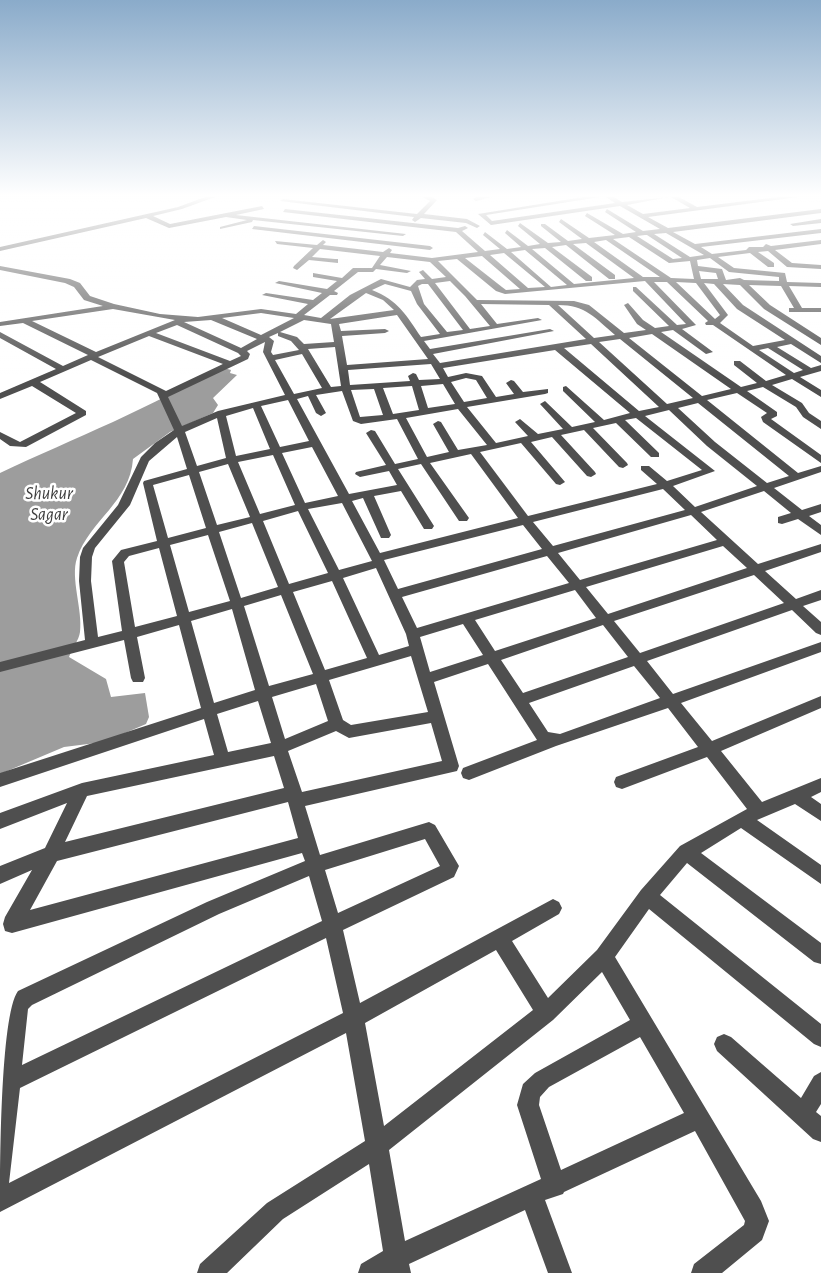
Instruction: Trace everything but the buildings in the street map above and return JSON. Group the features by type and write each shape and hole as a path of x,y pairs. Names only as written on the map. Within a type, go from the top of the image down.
{"street":[{"path":"322,321 353,297 388,279 374,275 374,269 385,256"},
{"path":"399,256 432,260 456,256"},
{"path":"459,256 505,292 644,279 819,285 816,267 807,260"},
{"path":"486,256 527,291"},
{"path":"512,256 548,286"},
{"path":"537,256 570,284"},
{"path":"560,256 589,279"},
{"path":"585,256 612,277"},
{"path":"610,256 644,279 692,325"},
{"path":"634,256 669,280 715,323 821,394"},
{"path":"661,256 680,271"},
{"path":"343,368 407,363 436,364 715,323 724,315 698,281 691,259 686,256"},
{"path":"667,260 708,256"},
{"path":"712,256 729,269 782,275 783,283 799,309"},
{"path":"734,256 741,262"},
{"path":"760,256 771,265"},
{"path":"779,256 790,265 816,267"},
{"path":"297,268 306,258 335,261"},
{"path":"432,260 475,302 495,327"},
{"path":"0,268 73,282 87,298 112,306 181,321 247,356 163,396"},
{"path":"695,268 719,272 720,282 740,307 821,360"},
{"path":"241,351 264,337 283,330 358,269 407,271"},
{"path":"738,271 740,283 772,311 819,338"},
{"path":"423,272 468,331"},
{"path":"316,275 343,280"},
{"path":"453,279 416,283 407,308 417,340 436,364 461,406 493,446"},
{"path":"384,281 414,290"},
{"path":"279,283 353,297"},
{"path":"636,289 675,328 709,352"},
{"path":"365,290 407,308 446,335"},
{"path":"266,295 314,303"},
{"path":"475,302 583,305 664,376 700,400 795,476"},
{"path":"0,667 129,634 336,576 379,561 710,471 637,414 561,346 550,331 519,303"},
{"path":"551,303 711,444 821,531"},
{"path":"628,305 640,322 774,414 766,417 766,420 821,460"},
{"path":"0,324 112,306"},
{"path":"0,396 181,321 251,312 301,316 335,322 407,308"},
{"path":"772,311 821,310"},
{"path":"251,312 283,330 303,349 327,389"},
{"path":"0,875 51,854 295,797 451,766 415,641 395,594 267,352 270,341 212,318"},
{"path":"417,340 538,320"},
{"path":"25,321 161,391 180,432 237,604 332,924 354,1018 397,1266"},
{"path":"335,322 346,388 356,419 361,421 545,391"},
{"path":"337,334 385,331"},
{"path":"427,352 550,331"},
{"path":"148,333 230,364"},
{"path":"0,334 63,369"},
{"path":"751,349 819,338"},
{"path":"271,358 303,349 339,344"},
{"path":"768,345 810,371"},
{"path":"407,363 417,383 424,412"},
{"path":"737,363 799,405 806,415 821,426"},
{"path":"360,474 586,427 765,384 821,368"},
{"path":"92,644 86,572 89,548 119,514 145,459 180,432 220,413 327,389 417,383 476,375 494,401"},
{"path":"637,381 647,379"},
{"path":"0,435 14,444 22,445 82,415 82,411 33,382"},
{"path":"511,383 521,396"},
{"path":"377,385 395,417 463,518"},
{"path":"566,389 602,423"},
{"path":"310,392 321,413"},
{"path":"545,404 570,430"},
{"path":"256,405 301,507 375,661"},
{"path":"220,413 232,460 287,590 337,724 349,732 437,716"},
{"path":"618,419 655,455"},
{"path":"520,422 528,438 560,482"},
{"path":"438,424 456,454"},
{"path":"586,427 623,465"},
{"path":"370,433 428,526"},
{"path":"554,433 591,474"},
{"path":"222,758 147,487 148,483 232,460 315,443"},
{"path":"474,451 527,522 710,749 751,815 821,875"},
{"path":"645,468 821,630"},
{"path":"395,594 693,512 821,469"},
{"path":"138,678 121,590 120,557 125,553 301,507 368,496 404,487"},
{"path":"368,496 385,535"},
{"path":"782,520 821,508"},
{"path":"0,780 264,693 375,661 466,618 725,541"},
{"path":"426,679 821,548"},
{"path":"520,700 821,594"},
{"path":"466,618 543,736 555,740"},
{"path":"469,773 555,740 821,647"},
{"path":"622,782 710,749 821,702"},
{"path":"0,821 82,789 222,758 280,748 337,724"},
{"path":"209,1273 275,1211 375,1147 546,1013 604,957 647,896 686,852 751,815 821,785"},
{"path":"82,789 51,854 12,924 309,843"},
{"path":"795,795 821,813"},
{"path":"0,1178 18,1009 25,998 213,908 315,865 429,830 450,866 448,871 332,924 11,1081"},
{"path":"686,852 821,954"},
{"path":"647,896 821,1037"},
{"path":"0,1200 354,1018 553,908"},
{"path":"499,937 546,1013"},
{"path":"604,957 753,1209 757,1221 754,1232 703,1273"},
{"path":"555,1186 528,1105 531,1092 542,1080 644,1023"},
{"path":"724,1044 821,1131"},
{"path":"803,1114 821,1083"},
{"path":"370,1273 397,1266 531,1196 698,1118"},
{"path":"531,1196 560,1273"}],"water":[{"name":"Shukur Sagar","path":"223,364 224,368 231,370 230,373 237,375 213,398 218,405 213,413 170,432 133,459 125,487 83,545 75,566 80,632 69,657 106,679 111,697 145,693 149,717 146,724 104,742 64,747 0,774 0,473 141,409"}]}
